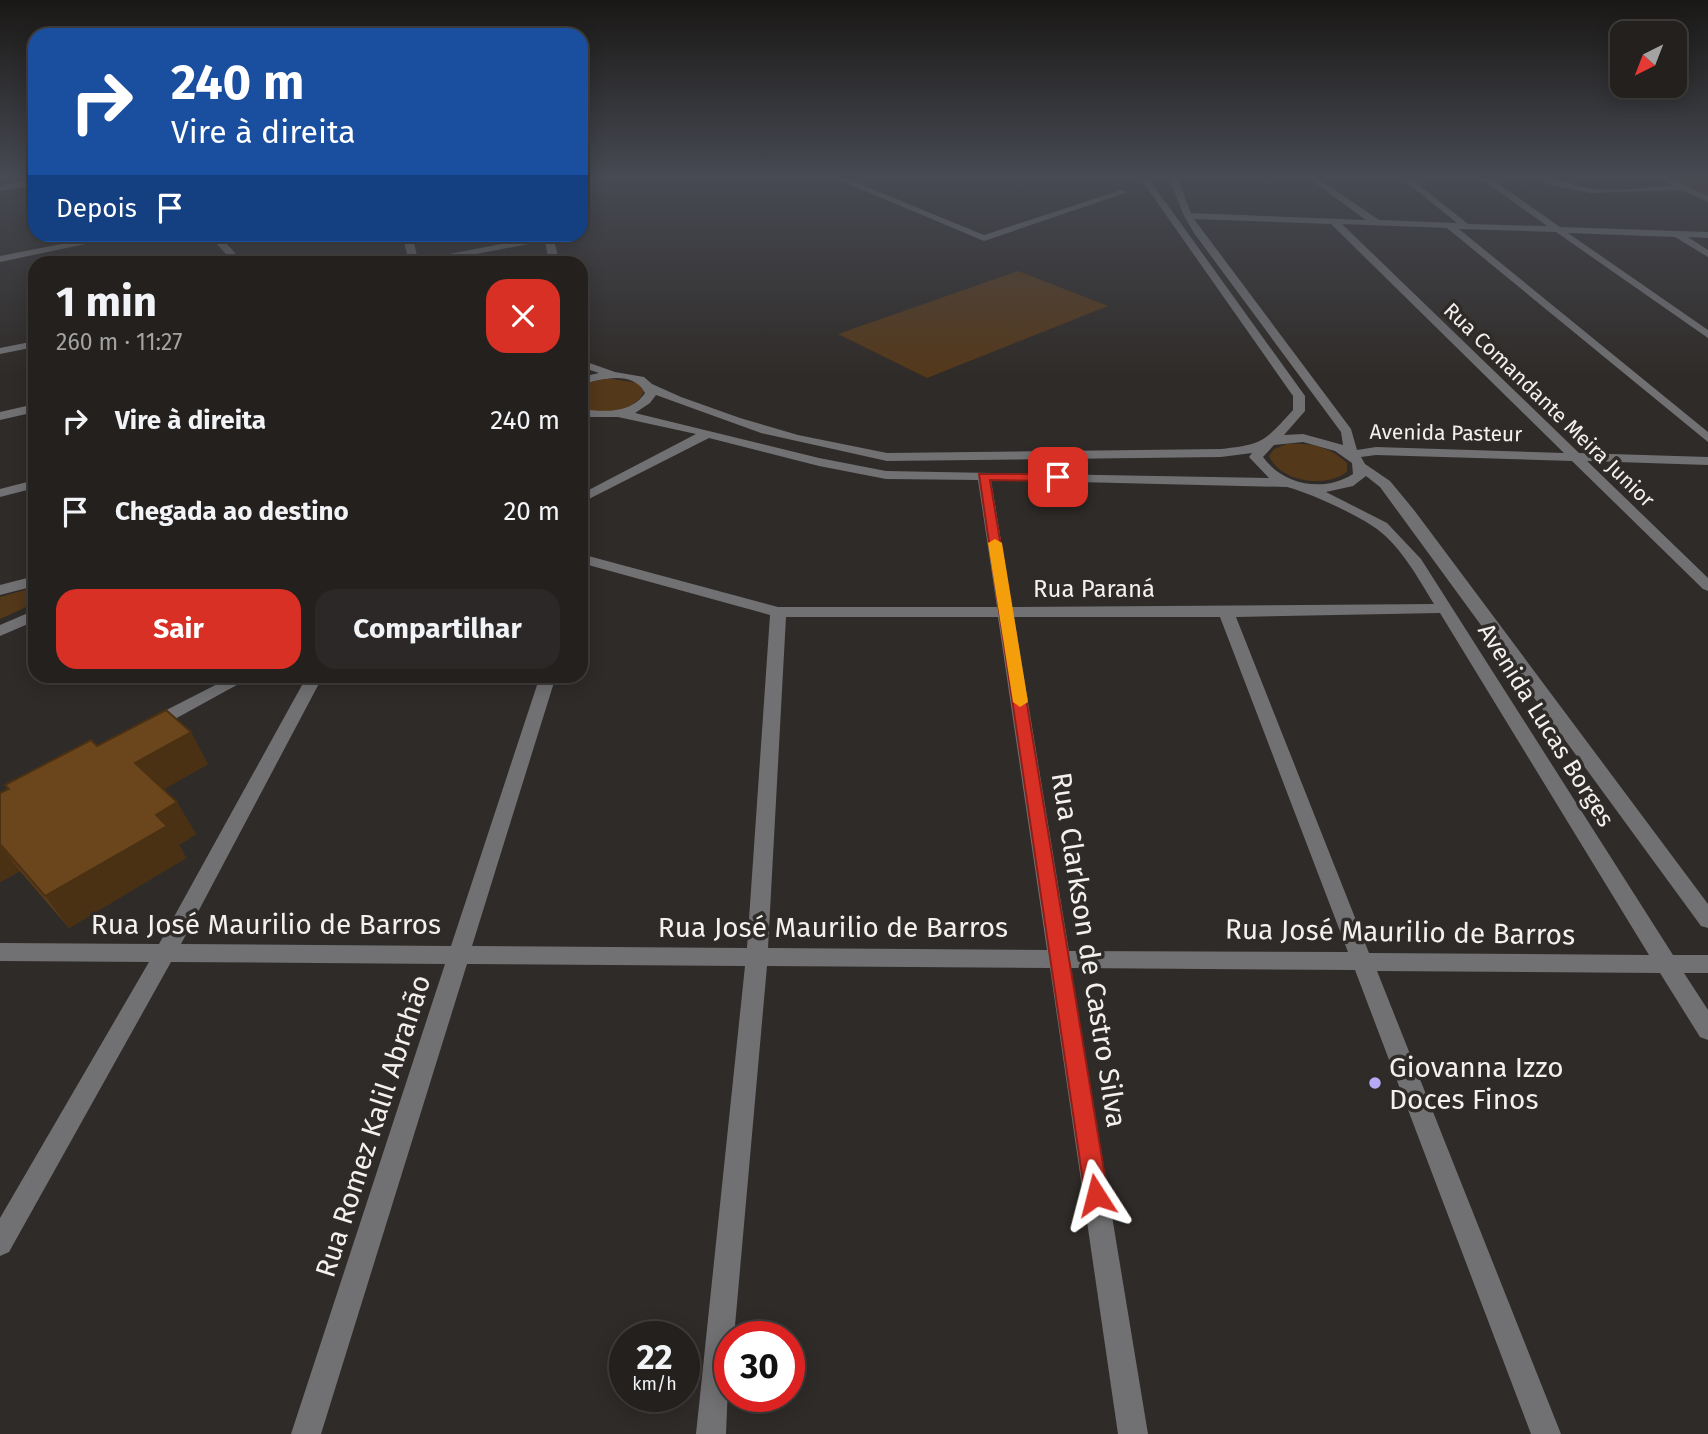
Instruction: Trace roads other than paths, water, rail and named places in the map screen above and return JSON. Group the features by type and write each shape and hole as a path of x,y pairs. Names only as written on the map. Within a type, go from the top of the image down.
{"street":[{"path":"0,259 88,242"},
{"path":"219,242 232,256"},
{"path":"451,256 520,242"},
{"path":"1190,242 1299,396 1299,411 1266,444"},
{"path":"588,413 619,414 706,433 846,470 886,475 1339,487 1352,482 1360,475 1344,426 1207,242"},
{"name":"Rua Comandante Meira Junior","path":"1354,242 1708,586"},
{"path":"1469,242 1708,438"},
{"path":"1579,242 1708,335"},
{"path":"1690,242 1708,254"},
{"path":"0,351 28,345"},
{"path":"588,365 637,379 649,387 726,417 833,448 887,457 1221,453 1303,438 1327,443 1356,461"},
{"path":"588,380 617,375"},
{"path":"619,414 642,405 649,399 649,387"},
{"path":"0,412 28,409"},
{"path":"588,495 706,433"},
{"name":"Avenida Lucas Borges","path":"1266,444 1256,457 1261,466 1382,526 1416,562 1708,1030"},
{"name":"Avenida Pasteur","path":"1356,461 1376,451 1708,461"},
{"name":"Avenida Lucas Borges","path":"1356,461 1385,484 1409,513 1708,920"},
{"name":"Rua Clarkson de Castro Silva","path":"984,476 1133,1434"},
{"path":"0,493 28,486"},
{"name":"Rua Paraná","path":"588,564 778,612 1226,612 1446,608"},
{"path":"0,590 28,582"},
{"path":"711,1434 757,956 778,612"},
{"path":"1226,612 1546,1434"},
{"path":"0,631 28,618"},
{"path":"135,733 231,683"},
{"path":"0,1244 166,953 311,683"},
{"name":"Rua Romez Kalil Abrahão","path":"306,1434 546,683"},
{"name":"Rua José Maurilio de Barros","path":"0,952 1060,957 1708,964"}],"place":[{"name":"Giovanna Izzo Doces Finos","path":"1375,1083"}]}
